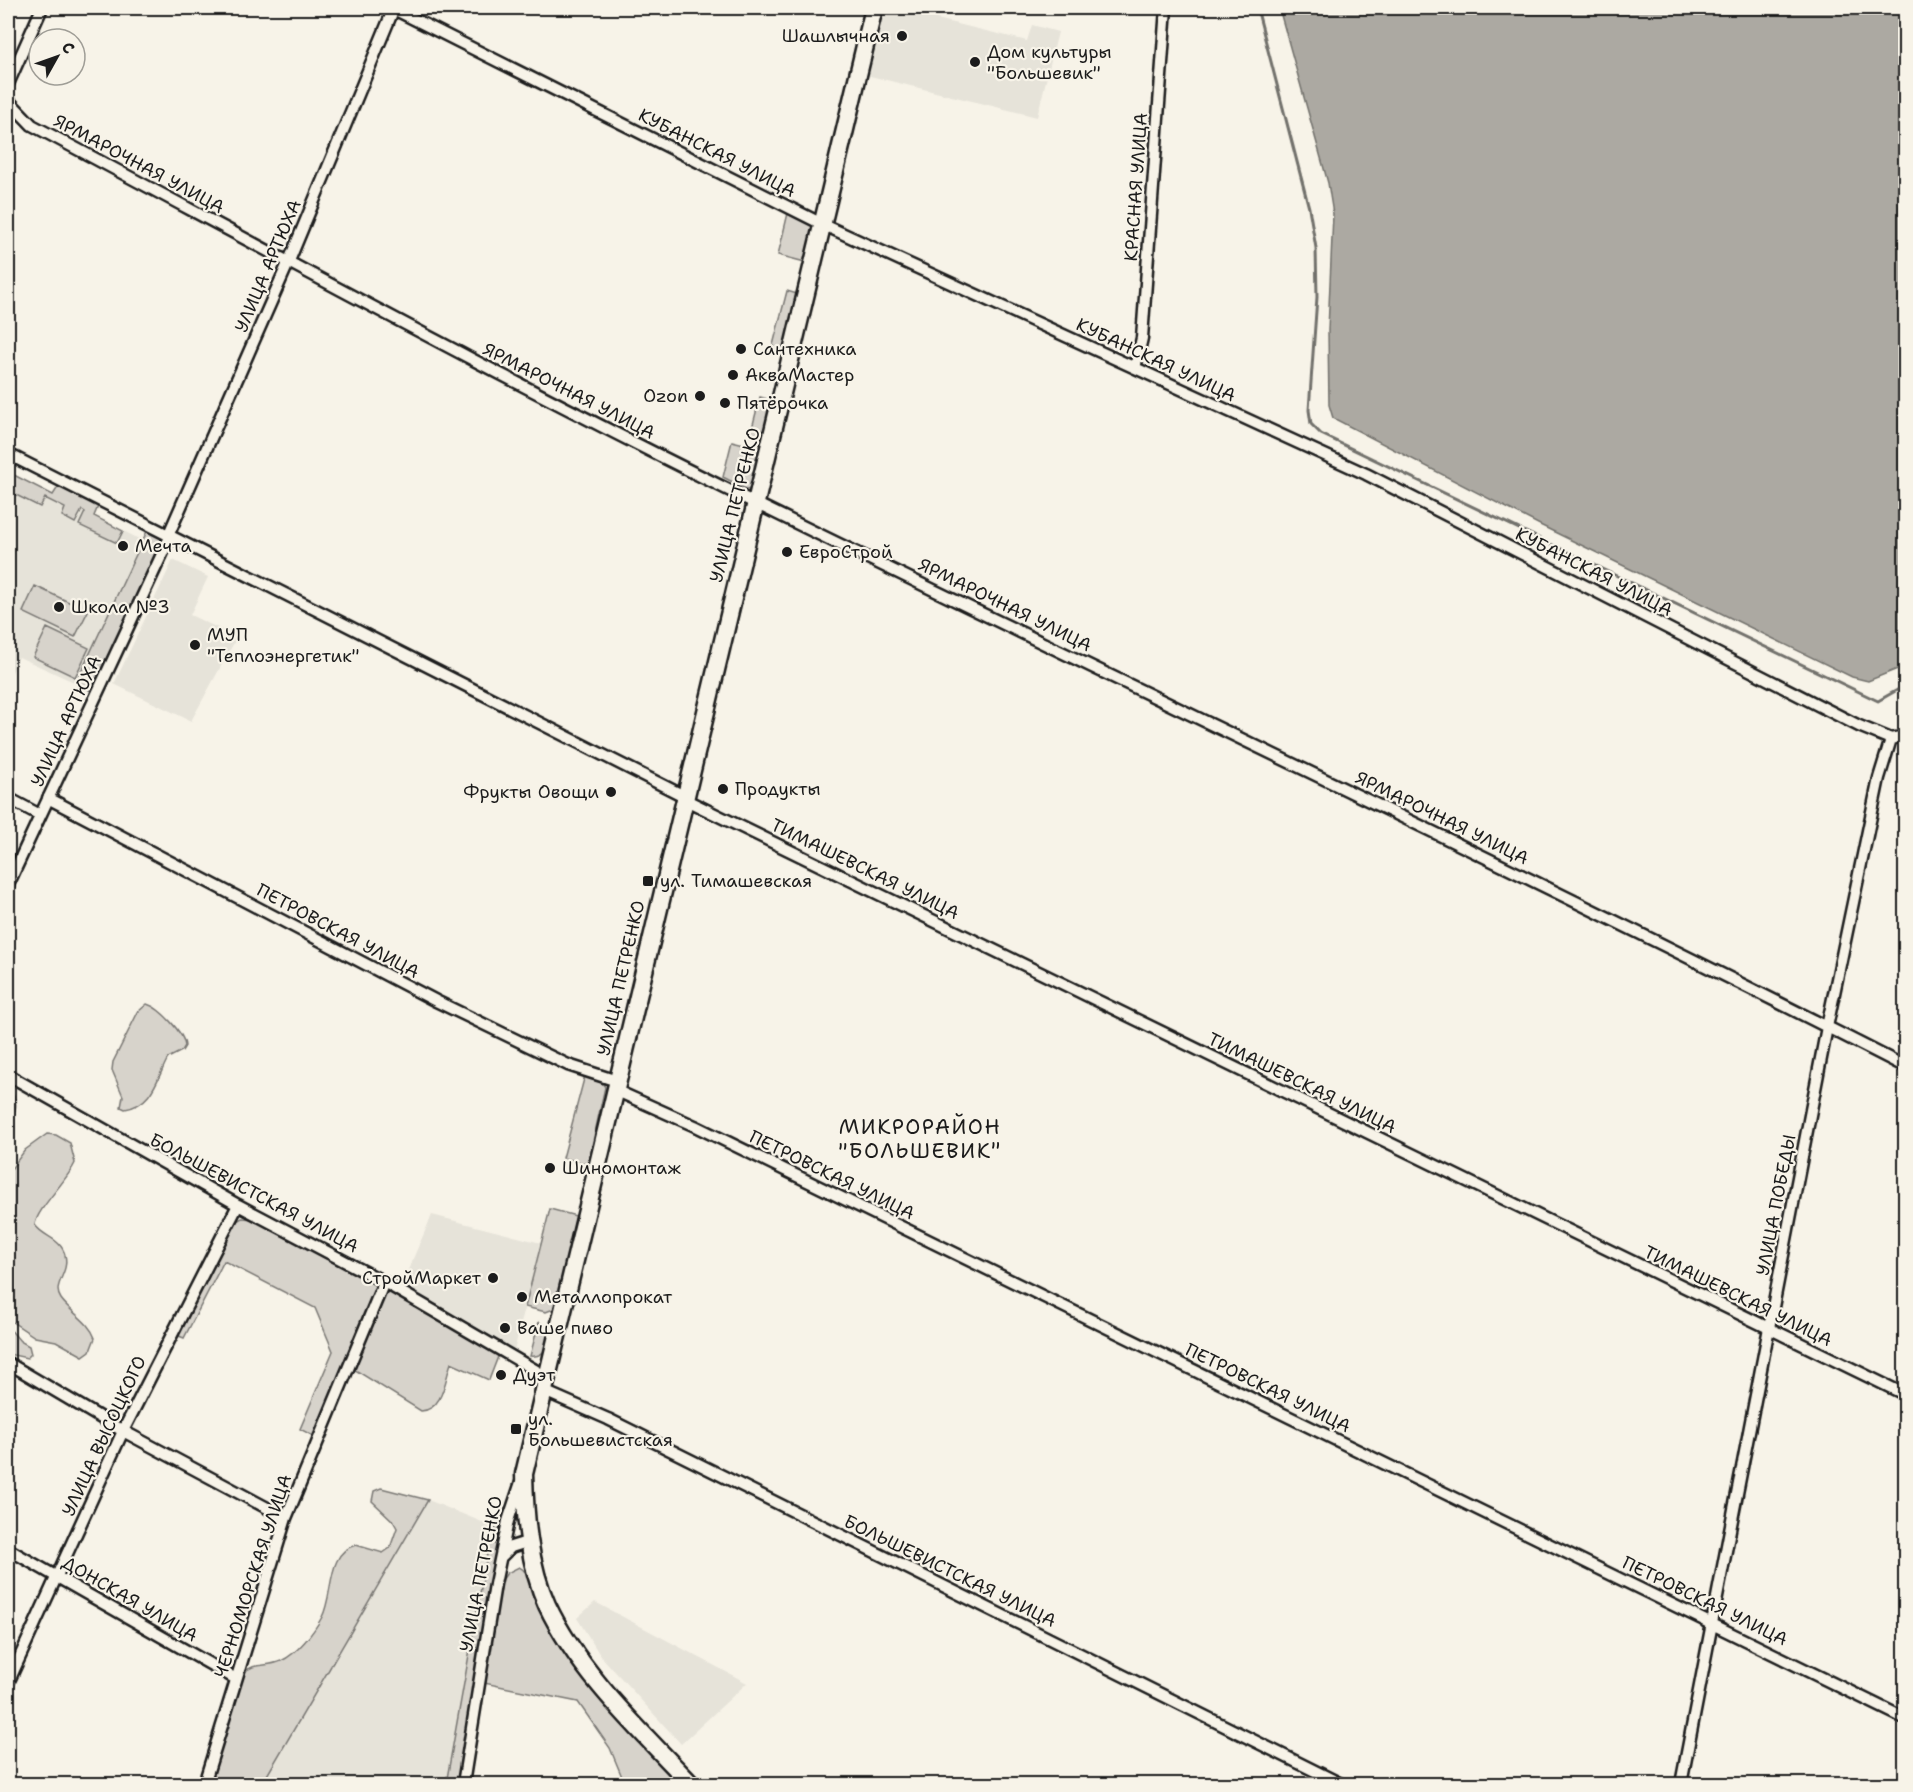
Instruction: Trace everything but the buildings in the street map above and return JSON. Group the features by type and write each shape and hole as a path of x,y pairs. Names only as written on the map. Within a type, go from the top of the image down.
{"main road":[{"name":"УЛИЦА ПЕТРЕНКО","path":"524,1474 874,8"},
{"path":"524,1474 530,1541 545,1598 570,1642 604,1688 691,1785"}],"street":[{"path":"8,84 42,8"},
{"name":"КУБАНСКАЯ УЛИЦА","path":"394,8 822,224 1366,474 1859,726 1900,737"},
{"name":"УЛИЦА АРТЮХА","path":"8,885 169,537 289,261 394,8"},
{"name":"КРАСНАЯ УЛИЦА","path":"1135,368 1142,338 1166,8"},
{"name":"ЯРМАРОЧНАЯ УЛИЦА","path":"8,100 32,125 478,363 756,503 1547,887 1905,1067"},
{"name":"ТИМАШЕВСКАЯ УЛИЦА","path":"8,454 684,797 1905,1395"},
{"name":"УЛИЦА ПОБЕДЫ","path":"1681,1785 1827,1027 1879,778 1900,737"},
{"path":"8,798 40,815"},
{"name":"ПЕТРОВСКАЯ УЛИЦА","path":"48,798 436,1001 616,1086 1714,1623 1905,1719"},
{"name":"БОЛЬШЕВИСТСКАЯ УЛИЦА","path":"8,1075 238,1206 384,1282 545,1384 608,1419 1341,1785"},
{"name":"УЛИЦА ВЫСОЦКОГО","path":"8,1683 123,1431 238,1206"},
{"name":"ЧЕРНОМОРСКАЯ УЛИЦА","path":"204,1785 286,1518 384,1282"},
{"path":"8,1363 123,1431 286,1518"},
{"name":"УЛИЦА ПЕТРЕНКО","path":"463,1785 501,1557 512,1509 524,1474"},
{"path":"501,1557 511,1547 530,1541"},
{"name":"ДОНСКАЯ УЛИЦА","path":"8,1549 236,1679"}],"shaded area":[{"path":"882,8 892,8 1027,41 1032,25 1058,32 1037,117 866,75"},
{"path":"1279,8 1905,8 1905,666 1868,681 1852,677 1540,525 1333,418 1329,405 1328,330 1333,214 1328,183"},
{"path":"788,213 814,226 805,262 778,255"},
{"path":"787,291 797,294 782,356 771,353"},
{"path":"760,397 772,400 762,439 750,436"},
{"path":"732,441 760,448 750,491 723,477"},
{"name":"Школа №3","path":"8,472 143,541 76,683 19,657 8,681"},
{"path":"8,472 53,495 60,484 99,504 94,516 123,531 117,543 79,525 85,512 82,510 75,523 62,516 65,508 45,498 40,507 8,491"},
{"path":"148,529 165,538 91,691 76,683"},
{"path":"173,560 208,577 190,615 237,637 191,721 114,684"},
{"path":"35,586 88,611 75,637 23,612"},
{"path":"47,628 89,648 75,677 33,657"},
{"path":"147,1004 158,1010 170,1022 184,1041 185,1046 182,1051 168,1058 148,1096 142,1102 125,1109 121,1107 123,1096 112,1070 113,1062 138,1012"},
{"path":"585,1075 601,1081 605,1087 588,1164 563,1158"},
{"path":"8,1088 14,1097 16,1107 8,1128"},
{"path":"47,1134 56,1135 70,1143 75,1163 41,1212 35,1225 63,1249 66,1261 59,1284 59,1294 65,1304 89,1327 95,1338 90,1351 83,1356 56,1341 35,1337 8,1319 8,1173 25,1150"},
{"path":"550,1209 576,1216 556,1308 546,1312 525,1307"},
{"path":"432,1215 541,1243 514,1351 402,1284"},
{"path":"242,1218 255,1219 379,1284 315,1437 300,1429 333,1351 315,1308 224,1261 184,1338 174,1334 235,1222"},
{"path":"385,1288 499,1354 489,1380 451,1363 439,1400 428,1409 421,1411 352,1368"},
{"path":"539,1322 551,1330 549,1340 546,1349 540,1355 530,1356"},
{"path":"8,1327 20,1341 29,1346 31,1354 27,1358 8,1354"},
{"path":"381,1488 428,1500 262,1784 208,1784 242,1674 251,1667 276,1663 287,1658 305,1642 326,1608 335,1565 346,1549 356,1545 383,1553 390,1548 397,1528 393,1521 372,1501 374,1491"},
{"path":"428,1500 492,1526 446,1784 262,1784"},
{"path":"492,1526 500,1532 457,1784 446,1784"},
{"path":"519,1567 530,1579 560,1648 682,1784 625,1784 610,1748 578,1702 484,1683 502,1580 507,1573"},
{"path":"595,1602 747,1683 681,1744 600,1655 577,1618"}],"waterway":[{"path":"1257,8 1309,208 1316,248 1317,297 1309,410 1311,424 1321,434 1878,701 1906,685"}],"place":[{"name":"Шашлычная","path":"902,36"},
{"name":"Дом культуры \"Большевик\"","path":"975,62"},
{"name":"Сантехника","path":"741,349"},
{"name":"АкваМастер","path":"733,375"},
{"name":"Ozon","path":"700,396"},
{"name":"Пятёрочка","path":"725,403"},
{"name":"Мечта","path":"123,546"},
{"name":"ЕвроСтрой","path":"787,552"},
{"name":"Школа №3","path":"59,607"},
{"name":"МУП \"Теплоэнергетик\"","path":"195,645"},
{"name":"Продукты","path":"723,789"},
{"name":"Фрукты Овощи","path":"611,792"},
{"name":"ул. Тимашевская","path":"648,881"},
{"name":"Шиномонтаж","path":"550,1168"},
{"name":"СтройМаркет","path":"493,1278"},
{"name":"Металлопрокат","path":"522,1297"},
{"name":"Ваше пиво","path":"505,1328"},
{"name":"Дуэт","path":"501,1375"},
{"name":"ул. Большевистская","path":"516,1429"}],"district":[{"name":"МИКРОРАЙОН \"БОЛЬШЕВИК\"","path":"920,1139"}]}
